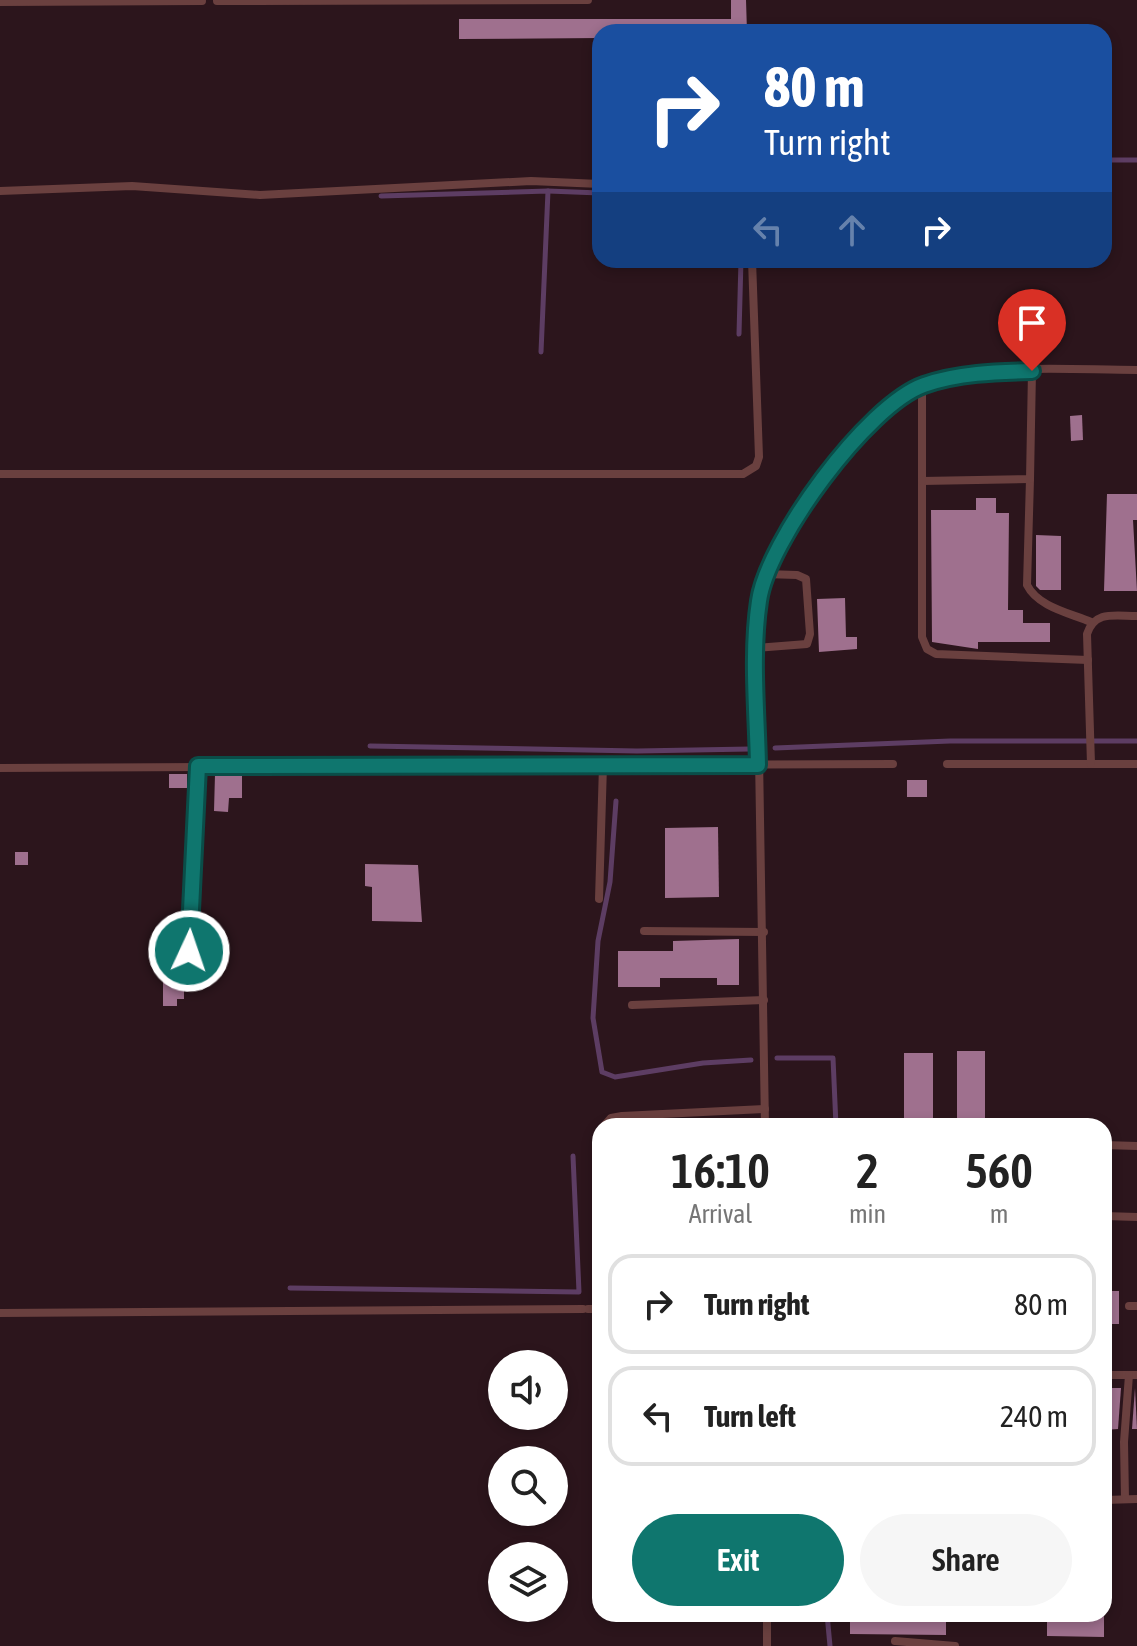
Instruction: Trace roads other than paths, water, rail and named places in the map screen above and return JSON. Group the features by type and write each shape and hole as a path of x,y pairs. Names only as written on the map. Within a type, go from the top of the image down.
{"lane":[{"path":"217,1 588,0"},
{"path":"0,2 202,1"},
{"path":"0,191 132,186 260,195 531,181 592,184"},
{"path":"0,474 743,474 756,466 759,457 752,268"},
{"path":"765,1118 757,648 759,601 765,574 790,527 848,450 901,396 922,385 975,374 1137,370"},
{"path":"1032,371 1027,585 1032,595 1043,602 1091,622"},
{"path":"922,385 922,637 927,649 936,654 1088,660"},
{"path":"922,481 1030,479"},
{"path":"757,648 807,644 810,634 806,579 797,575 765,574"},
{"path":"1091,764 1087,634 1091,622 1099,616 1137,616"},
{"path":"0,768 893,764"},
{"path":"947,764 1137,764"},
{"path":"599,899 603,765"},
{"path":"189,951 198,766"},
{"path":"644,931 764,932"},
{"path":"632,1005 764,1000"},
{"path":"611,1118 765,1109"},
{"path":"1112,1145 1137,1146"},
{"path":"1112,1216 1137,1217"},
{"path":"0,1313 592,1309"},
{"path":"1112,1375 1133,1375 1124,1442 1125,1499"},
{"path":"1112,1500 1137,1499"},
{"path":"767,1622 767,1646"},
{"path":"895,1641 955,1646"}],"waterway":[{"path":"1112,160 1137,160"},
{"path":"548,191 592,193"},
{"path":"381,196 548,191 541,352"},
{"path":"739,334 741,268"},
{"path":"775,748 950,741 1137,741"},
{"path":"370,746 637,751 750,749"},
{"path":"616,801 610,882 598,941 593,1018 602,1072 615,1077 703,1063 751,1060"},
{"path":"777,1058 833,1058 836,1118"},
{"path":"290,1288 579,1292 573,1156"},
{"path":"828,1622 830,1646"}]}
